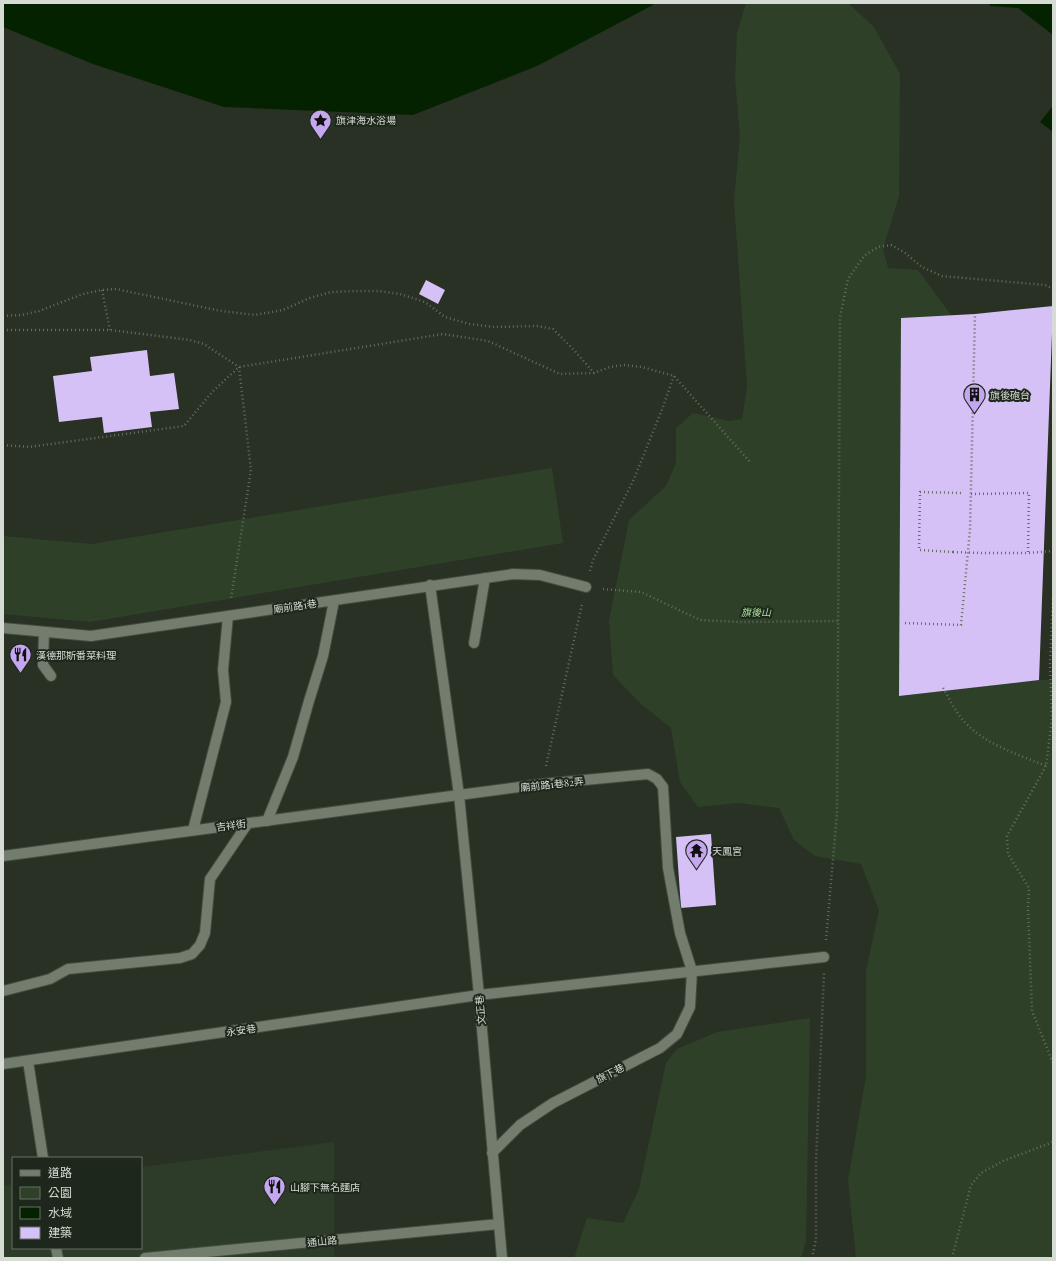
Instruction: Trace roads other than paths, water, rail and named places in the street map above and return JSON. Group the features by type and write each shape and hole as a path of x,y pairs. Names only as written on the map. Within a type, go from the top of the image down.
{"street":[{"name":"廟前路1巷","path":"3,628 91,636 513,574 540,575 586,587"},
{"path":"474,643 485,578"},
{"path":"430,585 460,795"},
{"path":"267,821 293,757 323,656 334,601"},
{"path":"193,830 226,702 223,670 228,616"},
{"path":"44,632 43,665 51,676"},
{"name":"廟前路1巷82弄","path":"460,795 542,784 648,774 657,779 663,787 668,868 680,933 692,971"},
{"name":"吉祥街","path":"3,856 460,795"},
{"name":"文正巷","path":"460,795 502,1258"},
{"path":"3,991 50,979 68,969 180,958 192,954 200,945 205,933 210,879 248,823"},
{"path":"479,995 824,957"},
{"name":"旗下巷","path":"492,1153 520,1125 553,1103 660,1048 677,1034 690,1007 692,971"},
{"name":"永安巷","path":"3,1064 479,995"},
{"path":"28,1061 43,1157"},
{"name":"通山路","path":"145,1258 182,1256 499,1224"}],"water":[{"path":"3,3 653,3 653,5 537,66 413,115 224,107 93,64 3,27"},
{"path":"990,3 1053,3 1053,35 1018,8 990,6"},
{"path":"1053,106 1053,132 1040,122"}],"place":[{"name":"旗津海水浴場","path":"320,140"},
{"name":"旗後砲台","path":"975,414"},
{"name":"漢德那斯番菜料理","path":"20,674"},
{"name":"天鳳宮","path":"696,870"},
{"name":"山腳下無名麵店","path":"275,1206"}],"park label":[{"name":"旗後山","path":"756,612"}]}
